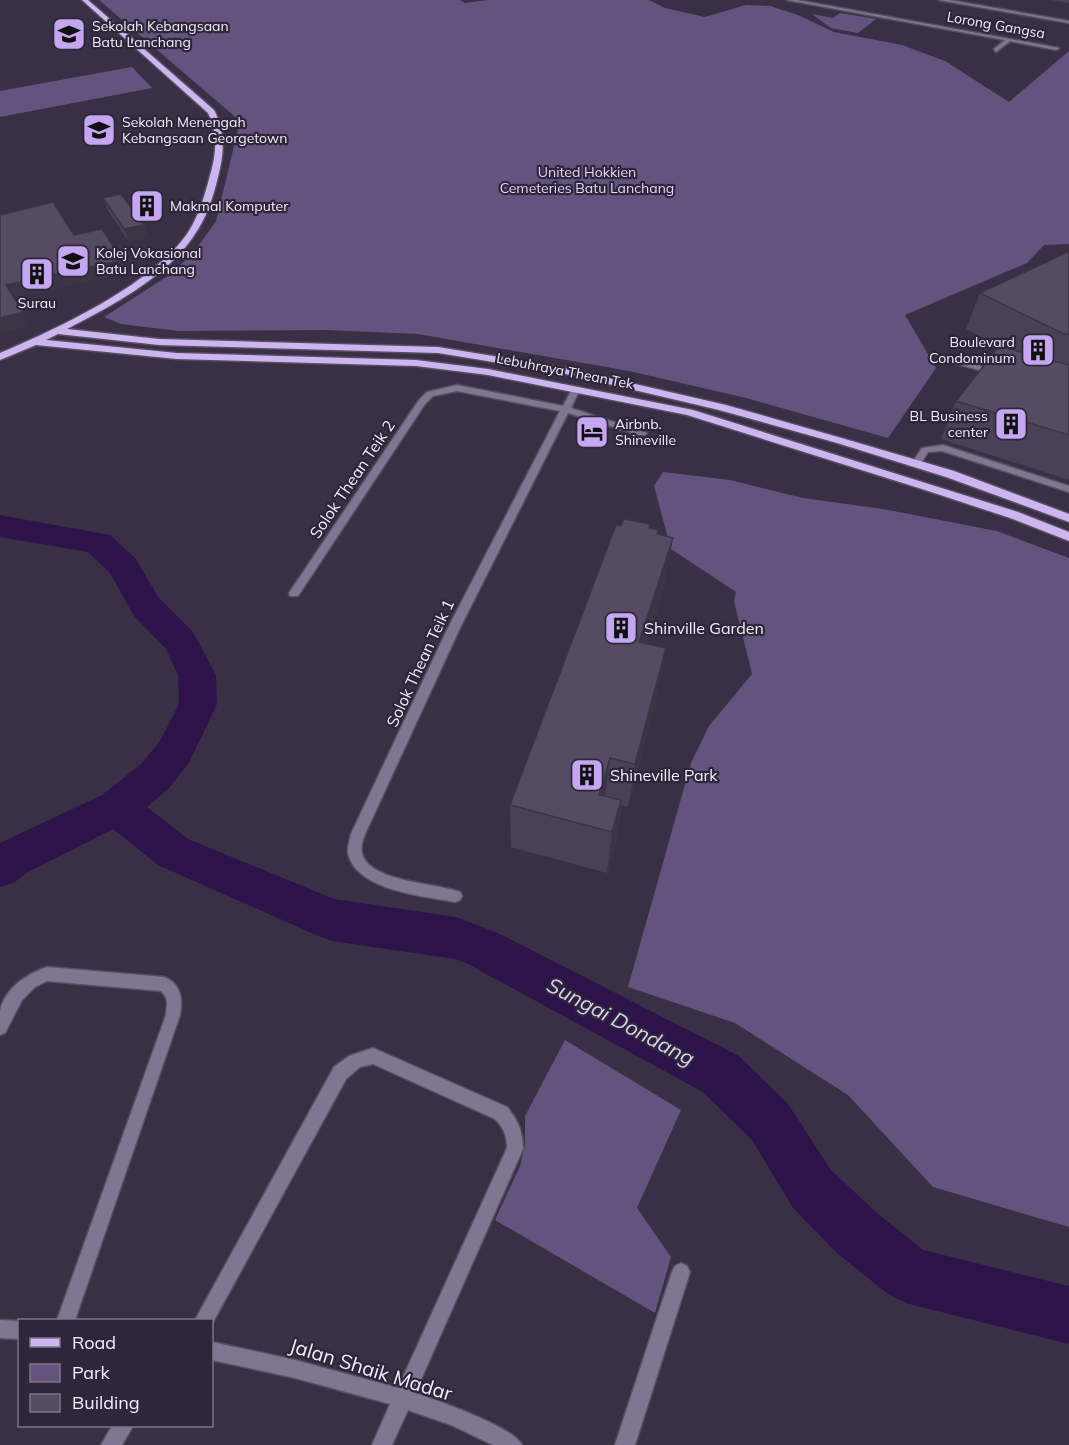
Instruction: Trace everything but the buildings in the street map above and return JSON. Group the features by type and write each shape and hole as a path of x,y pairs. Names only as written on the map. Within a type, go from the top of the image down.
{"main road":[{"path":"0,357 36,342 105,303 170,259 188,239 206,205 221,148 218,124 211,112 85,0"},
{"path":"105,303 91,319 92,325 100,331 133,340"},
{"name":"Lebuhraya Thean Tek","path":"56,331 133,340 242,346 388,347 438,350 509,361 722,407 917,463 1069,518"},
{"name":"Lebuhraya Thean Tek","path":"36,342 177,356 376,360 488,372 688,412 1014,515 1069,537"},
{"path":"797,446 820,448 896,468 906,468 917,463 922,472 932,479 1014,515"}],"street":[{"name":"Lorong Gangsa","path":"789,0 1056,48"},
{"path":"941,0 1069,22"},
{"path":"841,9 848,5"},
{"path":"996,51 1010,40"},
{"path":"946,358 1008,375"},
{"name":"Solok Thean Teik 2","path":"294,593 422,402 430,394 457,388 565,409"},
{"name":"Solok Thean Teik 1","path":"455,896 378,879 363,868 354,852 358,834 453,630 576,389"},
{"path":"565,409 642,433"},
{"path":"917,463 925,450 943,448 1069,489"},
{"path":"0,1028 19,990 36,977 47,974 164,984 172,989 176,998 173,1015 66,1319"},
{"path":"205,1319 340,1073 348,1064 362,1057 373,1056 501,1113 510,1123 516,1135 514,1149 401,1397 382,1445"},
{"path":"625,1445 681,1272"},
{"path":"0,1329 18,1330"},
{"name":"Jalan Shaik Madar","path":"213,1351 269,1361 401,1397 486,1430 512,1445"},
{"path":"111,1445 122,1427"}],"green space":[{"name":"United Hokkien Cemeteries Batu Lanchang","path":"99,0 460,0 465,3 488,0 649,0 665,8 705,17 746,5 770,6 798,15 834,32 902,45 945,61 1009,102 1069,51 1069,244 1044,245 1027,263 905,315 936,368 888,438 746,398 629,371 418,334 327,330 179,331 121,324 104,317 174,272 199,245 216,221 240,121"},
{"path":"840,13 876,19 858,33 831,28 812,14 833,18"},
{"path":"132,67 152,88 0,117 0,91"},
{"path":"663,472 730,480 803,498 883,509 997,531 1069,558 1069,1227 933,1187 848,1095 735,1023 628,987 691,763 709,726 752,674 734,601 736,592 671,549 654,486"},
{"path":"565,1040 681,1110 637,1208 671,1257 655,1313 495,1220 520,1166 525,1145 525,1116"}],"waterway":[{"path":"0,526 98,543 123,566 146,607 180,641 197,675 198,704 175,752 155,776 117,807"},
{"path":"0,868 13,858 117,807"},
{"name":"Sungai Dondang","path":"117,807 173,852 332,920 456,938 482,948 721,1074 770,1122 812,1189 857,1233 909,1275 1069,1315"}],"place":[{"name":"Sekolah Kebangsaan Batu Lanchang","path":"69,34"},
{"name":"Sekolah Menengah Kebangsaan Georgetown","path":"99,130"},
{"name":"Makmal Komputer","path":"147,206"},
{"name":"Kolej Vokasional Batu Lanchang","path":"73,261"},
{"name":"Surau","path":"37,274"},
{"name":"Boulevard Condominum","path":"1038,350"},
{"name":"BL Business center","path":"1011,424"},
{"name":"Airbnb. Shineville","path":"592,432"},
{"name":"Shinville Garden","path":"621,628"},
{"name":"Shineville Park","path":"587,775"}]}
